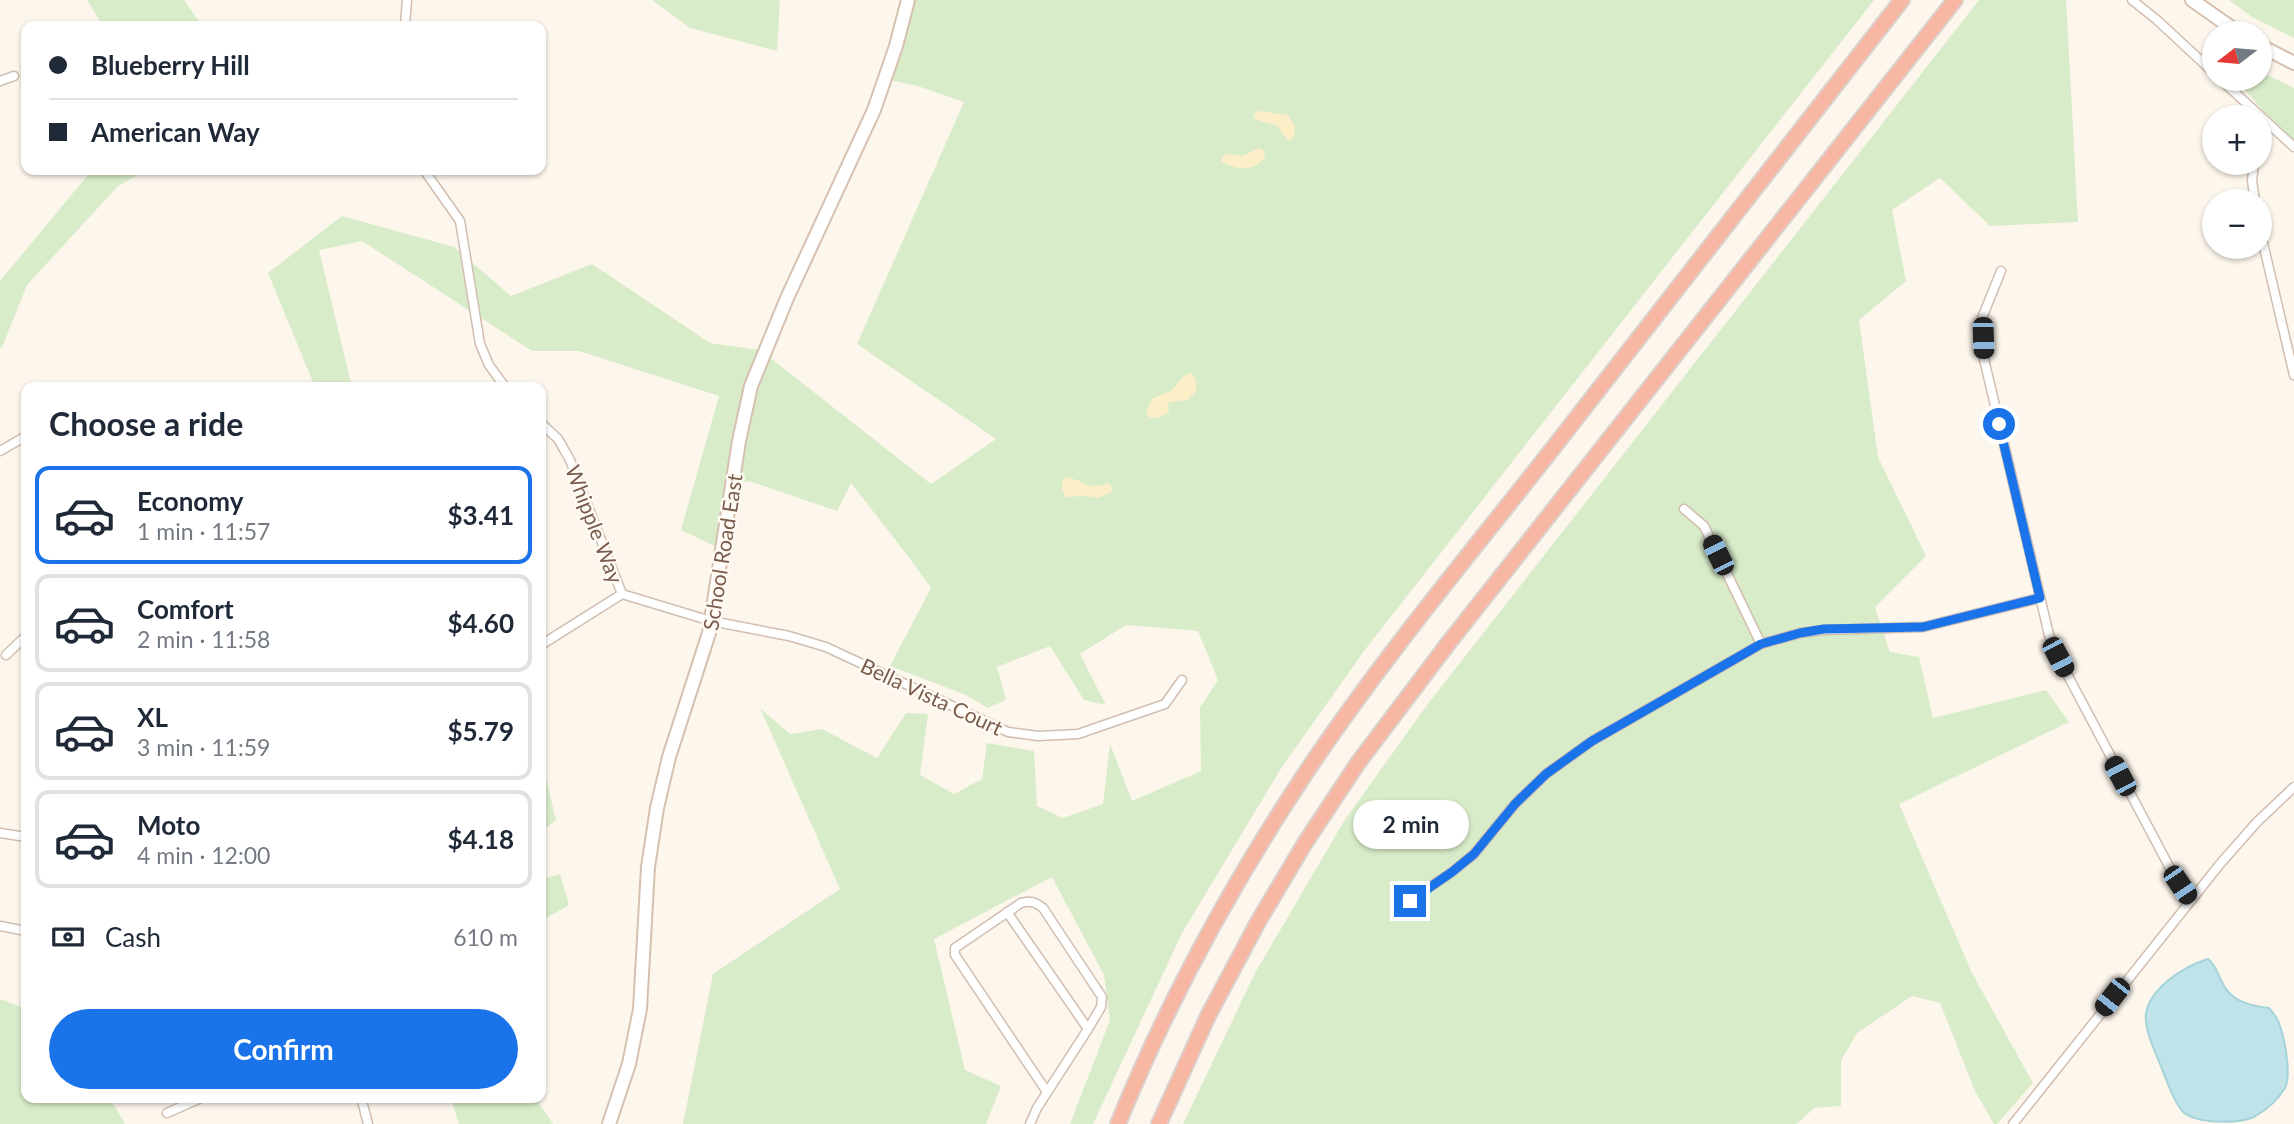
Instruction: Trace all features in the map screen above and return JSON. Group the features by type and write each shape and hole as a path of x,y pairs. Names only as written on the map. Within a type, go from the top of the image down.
{"highway":[{"path":"1118,1124 1145,1062 1207,936 1322,748 1425,611 1902,0"},
{"path":"1159,1124 1203,1026 1258,922 1358,763 1447,645 1955,0"}],"street":[{"path":"405,21 407,0"},
{"name":"School Road East","path":"610,1124 629,1064 640,1009 649,867 657,808 669,757 704,655 739,441 751,386 792,288 874,110 896,46 908,0"},
{"path":"2132,0 2202,62"},
{"path":"2192,0 2222,21"},
{"path":"2272,52 2294,63"},
{"path":"0,80 14,76"},
{"path":"2233,91 2248,105"},
{"path":"2272,128 2294,147"},
{"path":"428,175 460,220 480,344 489,365 501,382"},
{"path":"2267,259 2294,375"},
{"path":"2001,271 1982,318 1984,359 2049,635 2058,657 2171,870 2190,900"},
{"name":"Whipple Way","path":"546,428 558,439 570,460 622,594"},
{"path":"0,451 21,439"},
{"path":"1684,509 1704,526 1761,644"},
{"path":"546,642 622,594"},
{"name":"Bella Vista Court","path":"622,594 711,621 789,636 826,647 1008,732 1038,736 1078,734 1165,704 1182,680"},
{"path":"1400,908 1474,854 1515,804 1546,774 1592,741 1761,644 1824,629 1923,627 2040,598"},
{"path":"6,655 21,641"},
{"path":"2013,1124 2241,838 2294,787"},
{"path":"0,833 21,836"},
{"path":"1030,1124 1101,1007 1102,998 1043,908 1037,903 1026,902 965,940 954,951 1047,1093"},
{"path":"1007,912 1088,1029"},
{"path":"0,926 21,930"},
{"path":"167,1113 190,1103"},
{"path":"363,1103 368,1124"}],"green space":[{"path":"87,0 184,0 199,21 100,21"},
{"path":"652,0 780,0 777,51 690,28"},
{"path":"903,0 1874,0 1364,651 1282,767 1182,933 1093,1124 1070,1124 1110,1020 1104,975 1052,877 934,939 965,1070 1001,1086 986,1124 683,1124 713,974 840,889 760,708 790,734 822,729 877,758 906,713 928,714 920,775 954,794 982,779 987,743 1034,751 1037,806 1063,818 1103,804 1110,744 1132,801 1201,771 1200,708 1218,680 1198,631 1126,625 1080,654 1106,705 1084,700 1050,646 997,667 1006,700 988,708 966,695 890,666 931,588 851,483 837,511 752,482 732,481 721,549 681,530 719,396 579,351 532,351 362,241 319,250 351,382 313,382 268,273 342,216 454,247 511,296 592,264 710,343 760,350 931,484 996,439 857,344 964,102 918,86 885,79"},
{"path":"1979,0 2066,0 2078,222 1990,226 1940,178 1892,210 1906,281 1859,320 1878,457 1926,556 1875,607 1890,652 1919,657 1933,718 2046,690 2069,722 1899,804 1972,973 2033,1083 1997,1124 1994,1124 1975,1091 1940,1003 1912,996 1857,1033 1841,1061 1841,1106 1814,1108 1797,1124 1183,1124 1255,973 1344,821 1430,701"},
{"path":"2229,0 2294,0 2294,38 2272,27 2272,21 2260,21"},
{"path":"2272,77 2294,88 2294,148 2272,122 2272,105 2258,105 2246,91 2272,91"},
{"path":"88,175 138,175 118,186 27,285 0,348 0,281"},
{"path":"546,779 556,820 546,828"},
{"path":"560,874 569,905 546,918 546,878"},
{"path":"0,999 21,1007 21,1103 113,1103 125,1124 0,1124"},
{"path":"452,1103 539,1103 553,1124 459,1124"}],"sand":[{"path":"1258,111 1288,115 1295,127 1293,139 1288,140 1276,125 1254,119"},
{"path":"1259,148 1264,151 1265,158 1255,166 1238,168 1221,161 1225,154 1243,156"},
{"path":"1190,373 1196,379 1196,391 1187,400 1168,402 1169,411 1165,414 1149,417 1146,412 1152,399 1172,390"},
{"path":"1066,477 1091,486 1109,483 1111,492 1099,498 1066,497 1062,489 1063,479"}],"water":[{"path":"2208,959 2230,994 2248,1004 2269,1008 2283,1035 2287,1064 2285,1088 2267,1108 2247,1119 2207,1121 2183,1112 2171,1092 2147,1027 2146,1013 2149,1004 2162,986 2180,972"}],"route":[{"path":"1410,901 1474,854 1515,804 1546,774 1592,741 1761,644 1824,629 1923,627 2040,598 1999,424"}]}
